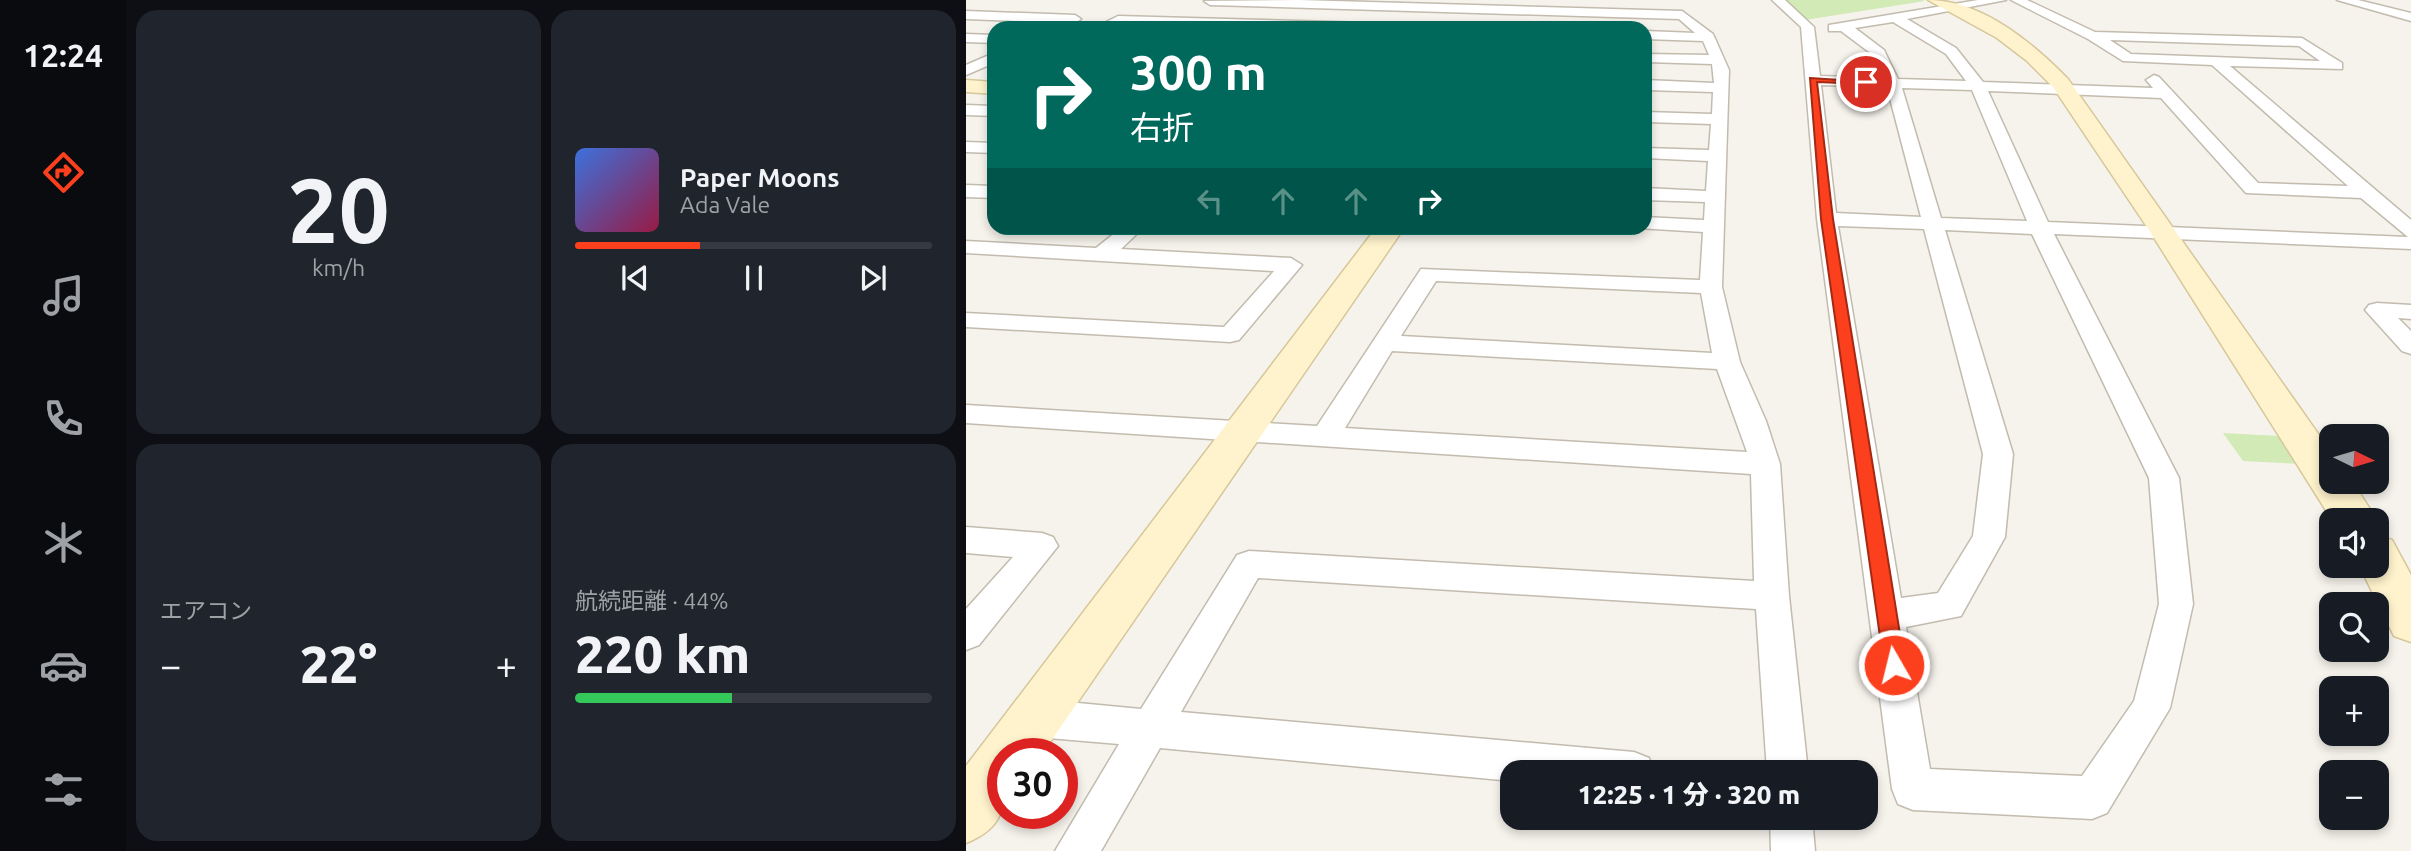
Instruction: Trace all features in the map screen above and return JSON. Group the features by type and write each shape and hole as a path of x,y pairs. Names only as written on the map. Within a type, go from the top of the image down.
{"street":[{"path":"1778,0 1799,17 1807,32 1827,219 1913,789 2092,798 2151,708 2176,604 2164,478 2040,228 1978,86 1951,51 1896,18"},
{"path":"1807,32 1896,18 1946,4 2000,0"},
{"path":"2017,0 2093,36 2128,58 2165,93 2253,190 2367,192"},
{"path":"2343,0 2411,16"},
{"path":"1118,20 1176,21 1211,1 1682,15 1708,37 1722,70 1712,226 1711,288 1727,362 1752,421 1765,464 1772,596 1787,760"},
{"path":"1946,4 1989,25 2031,54 2064,89 2165,233 2347,508"},
{"path":"1027,17 1050,6"},
{"path":"1118,20 1142,7"},
{"path":"966,15 1080,16 1070,21"},
{"path":"1843,26 1879,53 1893,83 1998,454 1989,537 1949,606 1887,615"},
{"path":"1652,35 1708,37"},
{"path":"2093,36 2302,42 2337,66 2128,58"},
{"path":"966,38 987,39"},
{"path":"966,48 987,40"},
{"path":"1652,58 1717,60"},
{"path":"966,71 987,60"},
{"path":"2216,61 2411,231"},
{"path":"1813,80 2165,93"},
{"path":"966,86 987,88"},
{"path":"1652,86 1721,88"},
{"path":"966,110 987,111"},
{"path":"1652,117 1719,119"},
{"path":"966,147 987,148"},
{"path":"1652,153 1717,156"},
{"path":"966,191 987,192"},
{"path":"1652,194 1715,197"},
{"path":"1827,219 2411,243"},
{"path":"1652,223 1712,226"},
{"path":"1102,254 1125,235"},
{"path":"1023,736 1385,235"},
{"path":"966,247 1291,264 1230,335 966,320"},
{"path":"1324,438 1429,274 1711,288"},
{"path":"2411,312 2377,310 2411,346"},
{"path":"1384,344 1727,362"},
{"path":"966,414 1765,464"},
{"path":"966,540 1042,546 966,634"},
{"path":"1077,851 1249,564 1772,596"},
{"path":"2389,578 2411,621"},
{"path":"1023,736 1149,730 1500,760"},
{"path":"966,814 987,785"},
{"path":"1792,830 1793,851"}],"green space":[{"path":"1781,0 1922,0 1925,1 1805,20"},
{"path":"2223,433 2279,436 2302,464 2243,461"}],"route":[{"path":"1866,82 1813,80 1827,219 1894,665"}]}
